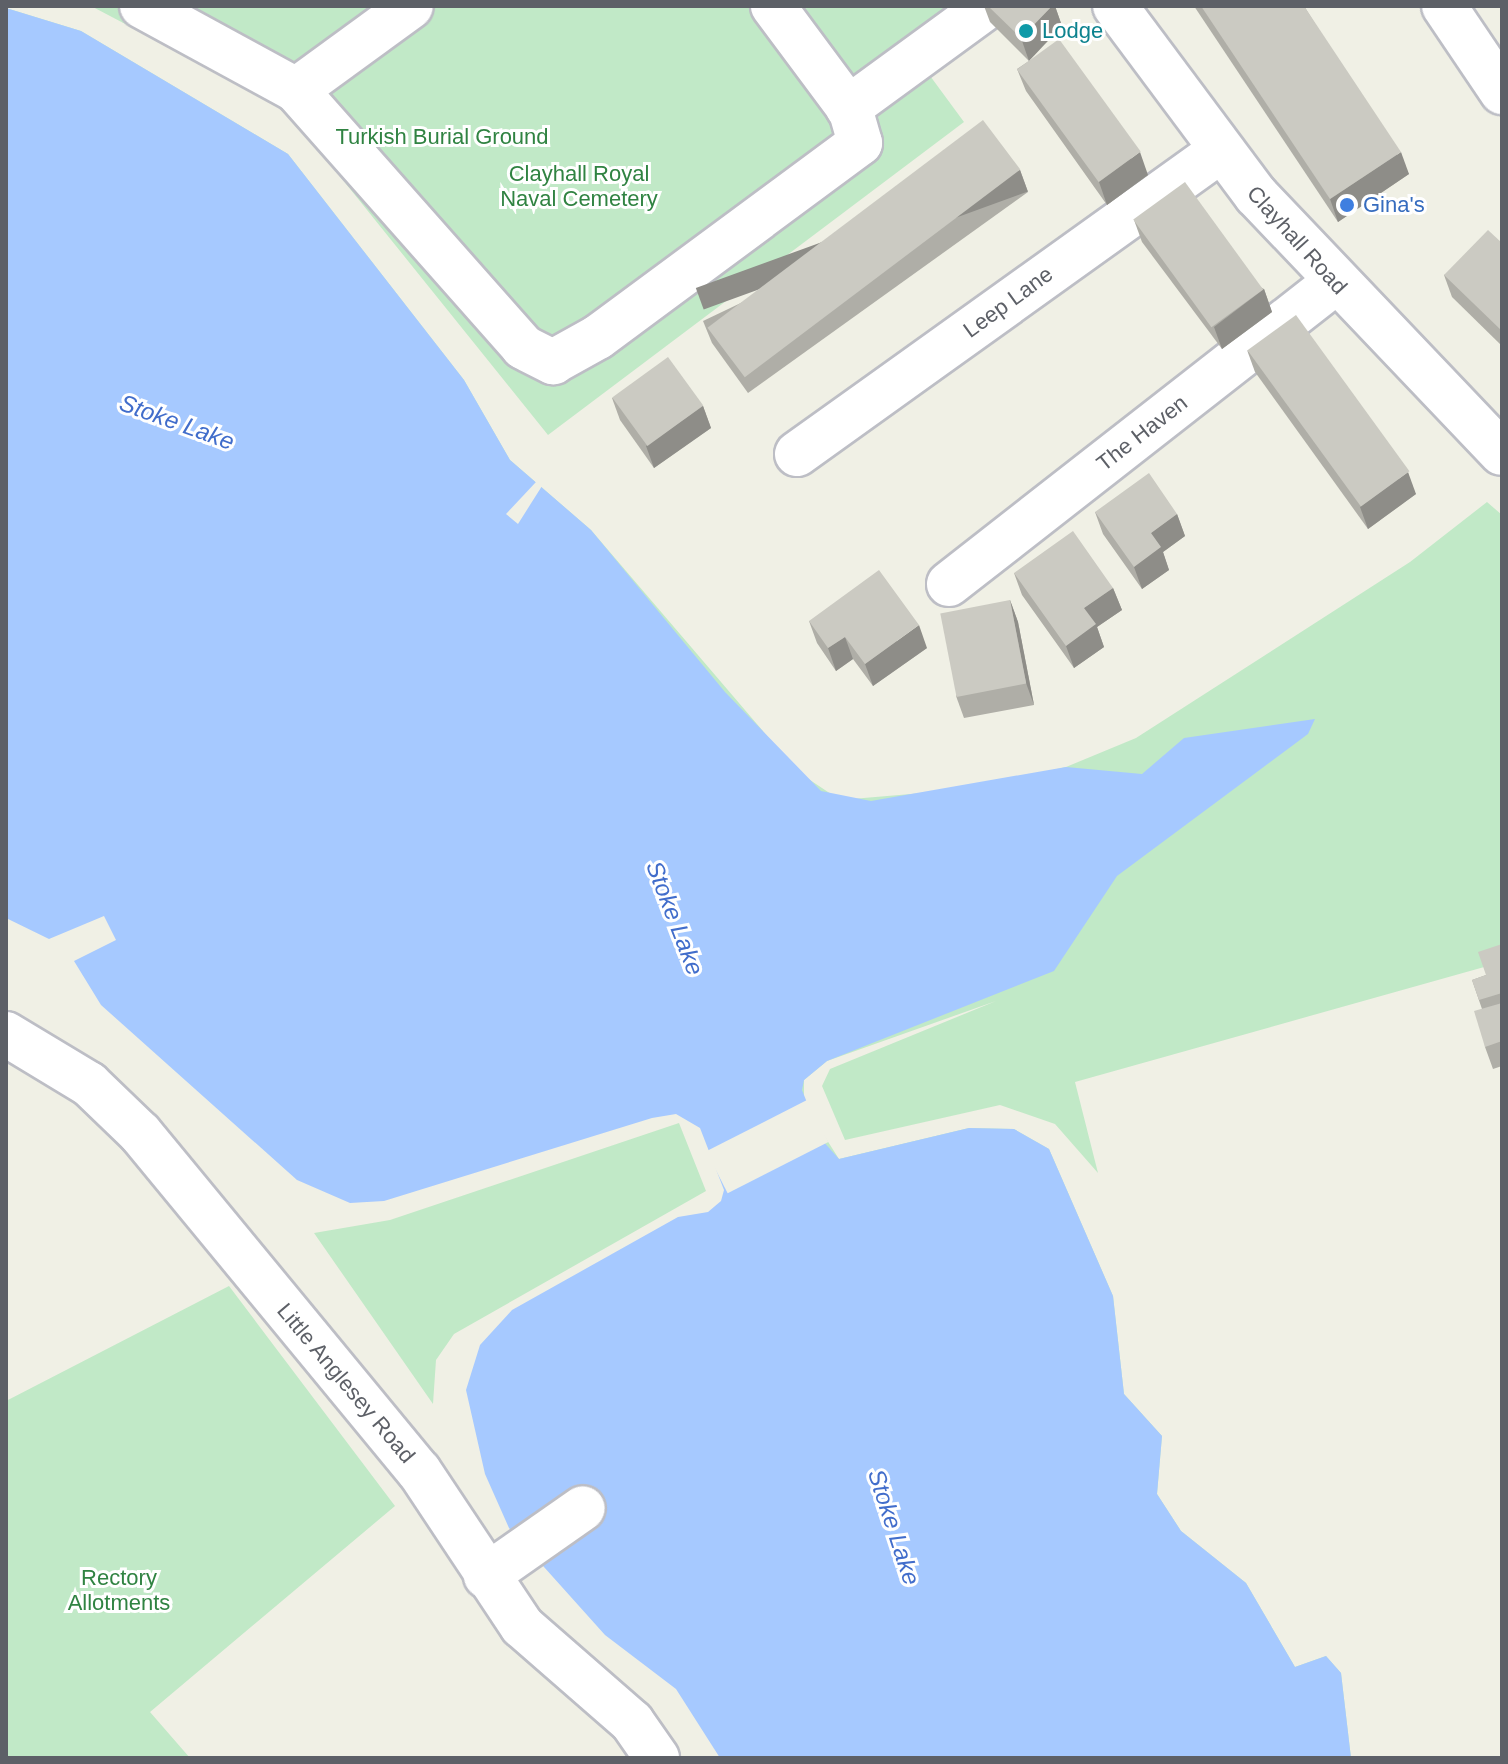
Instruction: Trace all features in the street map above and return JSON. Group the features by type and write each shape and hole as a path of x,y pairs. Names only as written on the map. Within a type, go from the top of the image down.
{"street":[{"path":"142,6 296,90 523,347 553,362 598,337 857,148 861,129 773,6"},
{"path":"296,90 411,6"},
{"path":"848,108 988,6"},
{"name":"Clayhall Road","path":"1115,6 1220,151 1334,283 1502,453"},
{"path":"1444,6 1502,92"},
{"name":"Leep Lane","path":"797,454 1220,151"},
{"name":"The Haven","path":"949,584 1334,283"},
{"name":"Little Anglesey Road","path":"6,1034 89,1084 140,1133 419,1471 486,1576 537,1643 632,1722 657,1758"},
{"path":"486,1576 583,1508"}],"green space":[{"name":"Clayhall Royal Naval Cemetery","path":"91,6 1012,6 925,69 964,122 548,435 285,108"},
{"path":"6,8 81,31 288,154 464,380 510,460 591,530 798,772 840,800 970,789 1066,767 1136,738 1410,562 1487,502 1502,515 1502,962 1075,1082 1098,1173 1055,1124 1000,1105 845,1140 822,1086 830,1069 996,1001 827,1061 804,1080 804,1104 839,1159 969,1128 1014,1129 1049,1149 1113,1296 1124,1394 1162,1436 1157,1494 1181,1531 1246,1583 1295,1667 1326,1656 1341,1673 1351,1758 1299,1682 807,1180"},
{"path":"679,1123 706,1191 454,1334 436,1360 433,1404 314,1233 390,1220"},
{"name":"Rectory Allotments","path":"229,1286 395,1506 150,1712 190,1758 6,1758 6,1401"}],"water":[{"name":"Stoke Lake","path":"6,8 81,31 288,154 464,380 510,460 591,530 725,692 821,791 871,801 1066,767 1142,774 1184,738 1315,719 1308,734 1117,876 1054,971 827,1061 804,1080 802,1090 822,1140 839,1159 969,1128 1014,1129 1049,1149 1113,1296 1124,1394 1162,1436 1157,1494 1181,1531 1246,1583 1295,1667 1326,1656 1341,1673 1351,1758 720,1758 676,1689 605,1635 509,1528 485,1474 466,1390 480,1345 512,1310 678,1217 708,1212 721,1201 724,1190 700,1128 676,1114 652,1118 384,1201 350,1203 297,1180 101,1005 74,961 116,940 104,916 49,939 6,918"}],"pier":[{"path":"517,462 574,507 572,510 542,486 518,524 506,514 536,482"},
{"path":"807,1100 828,1142 728,1193 706,1151"}],"building":[{"path":"988,6 1052,6 1021,38"},
{"path":"1201,6 1304,6 1401,152 1330,199"},
{"path":"1059,39 1141,151 1099,182 1017,70"},
{"path":"983,120 1020,170 745,377 707,328"},
{"path":"1185,182 1263,290 1211,327 1133,220"},
{"path":"1488,230 1502,243 1502,331 1444,275"},
{"path":"1296,315 1409,471 1361,506 1247,350"},
{"path":"668,357 703,406 647,446 612,398"},
{"path":"1149,473 1177,514 1151,533 1161,547 1134,567 1095,512"},
{"path":"1073,531 1113,588 1084,608 1096,624 1066,646 1014,573"},
{"path":"879,570 919,625 865,664 845,637 828,648 809,621"},
{"path":"1010,600 1026,683 957,697 940,614"},
{"path":"1502,944 1502,993 1479,1000 1472,980 1486,975 1478,952"},
{"path":"1502,1003 1502,1041 1485,1047 1474,1011"}],"place":[{"name":"Lodge","path":"1026,31"},
{"name":"Gina's","path":"1347,205"}],"park label":[{"name":"Turkish Burial Ground","path":"442,137"}]}
